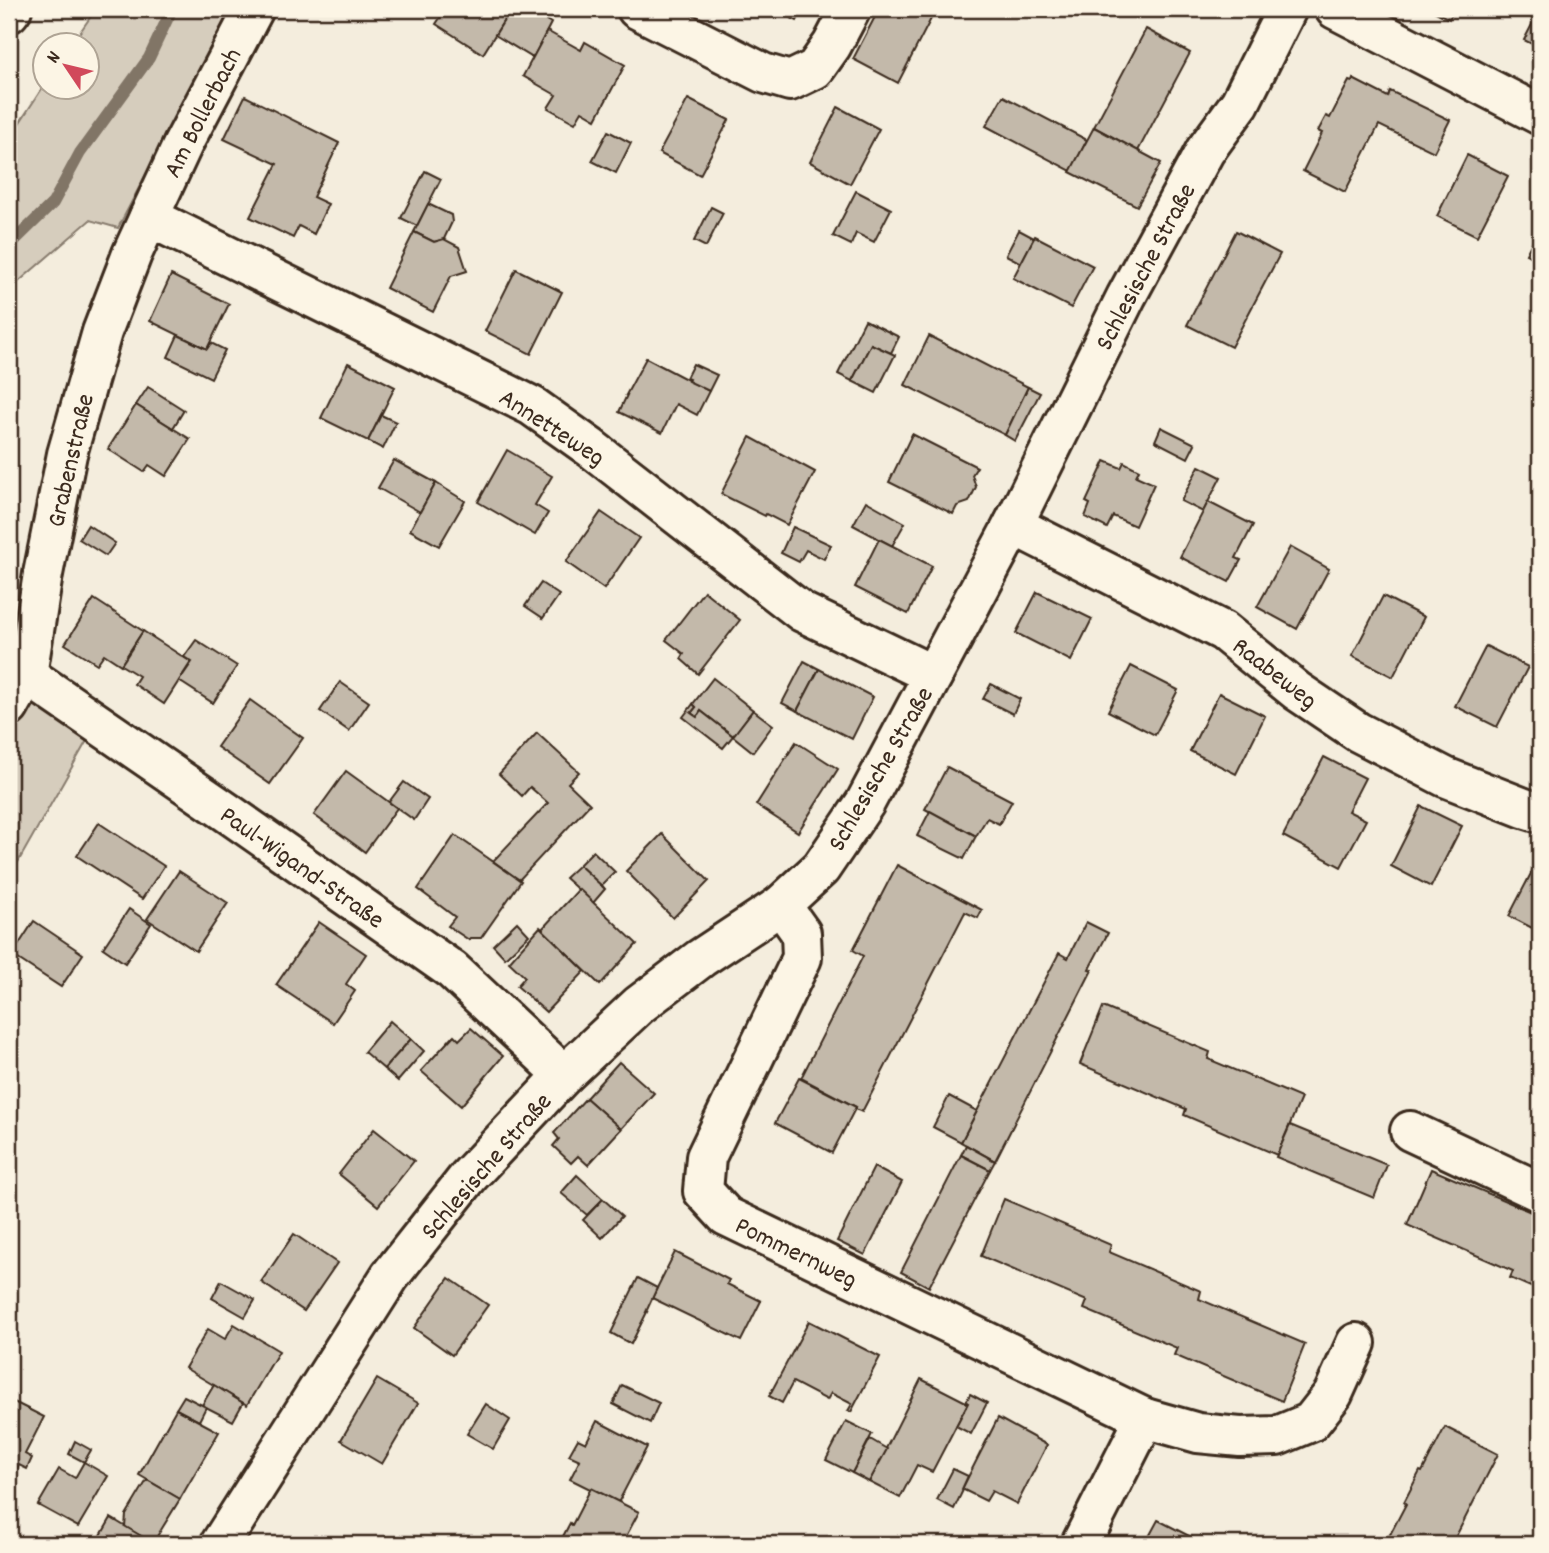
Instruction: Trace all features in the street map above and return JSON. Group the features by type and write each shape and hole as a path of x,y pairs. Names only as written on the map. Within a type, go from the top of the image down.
{"street":[{"path":"9,13 12,9"},
{"name":"Am Bollerbach","path":"149,217 183,144 254,9"},
{"path":"637,9 763,73 790,81 815,69 832,46 851,9"},
{"name":"Schlesische Straße","path":"220,1544 390,1276 469,1176 564,1075 639,1005 701,958 780,905 821,868 864,803 1013,525 1126,297 1205,151 1240,103 1287,9"},
{"path":"1335,9 1540,115"},
{"name":"Annetteweg","path":"149,217 532,406 591,448 802,612 933,675"},
{"name":"Grabenstraße","path":"18,691 67,454 102,332 149,217"},
{"name":"Raabeweg","path":"1013,525 1223,631 1297,691 1358,732 1445,777 1540,813"},
{"name":"Paul-Wigand-Straße","path":"18,691 217,806 452,970 564,1075"},
{"name":"Pommernweg","path":"780,905 800,933 802,958 706,1157 703,1191 726,1216 1145,1418 1198,1433 1240,1437 1277,1436 1311,1422 1333,1394 1356,1343"},
{"path":"1410,1131 1540,1192"},
{"path":"1082,1544 1145,1418"}],"shaded area":[{"path":"96,9 232,9 118,228 90,220 9,290 9,139 33,102 102,102 102,32 80,32"},
{"path":"30,700 89,737 9,878 9,739"}],"building":[{"path":"446,9 511,9 483,54 436,24"},
{"path":"511,9 528,9 551,23 533,58 495,35"},
{"path":"773,9 803,9 797,21"},
{"path":"879,9 936,9 898,83 853,59"},
{"path":"1430,9 1455,9 1449,19"},
{"path":"1540,9 1540,48 1524,40"},
{"path":"1146,29 1190,53 1138,151 1094,127"},
{"path":"547,31 581,50 585,42 625,65 596,119 582,111 575,123 548,108 556,95 523,76"},
{"path":"1353,79 1388,97 1390,91 1450,120 1434,152 1379,125 1345,192 1303,171 1322,133 1318,131 1326,116 1330,118 1349,81 1352,82"},
{"path":"245,96 339,143 313,197 328,204 314,234 299,226 293,238 250,217 277,164 224,139"},
{"path":"1003,96 1087,140 1071,171 986,126"},
{"path":"688,99 729,120 700,175 659,153"},
{"path":"838,107 879,129 850,184 810,162"},
{"path":"1094,127 1161,163 1137,206 1070,172"},
{"path":"608,131 631,143 616,173 592,161"},
{"path":"1467,155 1508,176 1477,236 1437,216"},
{"path":"425,171 441,179 417,226 401,218"},
{"path":"856,191 891,209 874,242 856,233 851,245 833,236"},
{"path":"428,204 451,215 452,222 444,239 434,242 414,232"},
{"path":"711,207 723,213 706,247 694,241"},
{"path":"1540,226 1540,261 1526,254"},
{"path":"1019,230 1034,238 1021,263 1006,255"},
{"path":"1236,231 1280,254 1231,347 1187,325"},
{"path":"414,232 434,242 444,239 459,247 467,271 451,276 433,312 386,288"},
{"path":"1035,236 1093,266 1071,308 1013,278"},
{"path":"516,269 562,292 531,354 485,331"},
{"path":"171,275 229,304 207,349 150,321"},
{"path":"865,320 899,337 891,353 871,344 852,381 838,374"},
{"path":"178,335 207,349 211,343 225,350 211,378 168,357"},
{"path":"929,336 1028,387 1005,435 905,385"},
{"path":"871,344 895,355 876,393 852,381"},
{"path":"646,358 709,391 697,415 676,404 662,433 619,412"},
{"path":"348,363 395,387 368,441 321,418"},
{"path":"693,364 717,375 709,391 686,378"},
{"path":"148,387 184,410 173,428 136,405"},
{"path":"1028,387 1040,393 1015,441 1005,435"},
{"path":"136,405 190,439 166,476 149,465 144,472 108,449"},
{"path":"381,415 396,422 383,449 368,441"},
{"path":"1161,427 1195,444 1188,458 1155,441"},
{"path":"912,434 977,467 972,475 976,487 969,502 957,506 953,514 889,482"},
{"path":"750,437 815,472 787,525 721,494"},
{"path":"507,450 552,476 535,505 548,513 535,535 478,502"},
{"path":"394,460 436,483 420,512 378,488"},
{"path":"1105,461 1121,468 1124,462 1139,470 1136,476 1154,484 1135,526 1113,516 1107,528 1085,517 1090,504 1086,502"},
{"path":"1199,466 1221,477 1203,512 1181,501"},
{"path":"436,483 465,501 439,546 410,530"},
{"path":"866,501 905,523 892,546 853,525"},
{"path":"1208,502 1253,525 1236,558 1241,560 1229,582 1180,557"},
{"path":"601,512 639,538 604,589 566,562"},
{"path":"88,525 115,543 106,556 79,539"},
{"path":"793,527 831,545 824,559 806,550 799,562 781,553"},
{"path":"879,539 932,566 908,614 855,587"},
{"path":"1290,547 1329,569 1297,629 1257,607"},
{"path":"541,583 559,595 543,618 525,606"},
{"path":"704,591 740,620 698,674 681,659 684,654 666,640"},
{"path":"1037,592 1092,619 1071,661 1016,633"},
{"path":"1383,596 1424,617 1393,677 1352,656"},
{"path":"94,599 143,631 121,665 104,654 97,664 65,644"},
{"path":"143,631 191,662 164,704 134,684 139,676 121,665"},
{"path":"196,640 237,666 213,703 179,681 192,662 184,657"},
{"path":"1486,646 1528,667 1497,727 1455,706"},
{"path":"804,661 819,669 797,711 782,703"},
{"path":"1131,666 1178,690 1155,735 1108,711"},
{"path":"819,669 873,697 852,739 797,711"},
{"path":"713,678 753,710 733,736 701,711 697,717 691,713 696,707 693,704"},
{"path":"340,682 369,702 349,731 320,711"},
{"path":"991,684 1020,699 1013,714 983,699"},
{"path":"1219,693 1265,716 1236,774 1190,751"},
{"path":"250,700 303,738 270,784 217,747"},
{"path":"693,704 696,707 691,713 697,717 701,711 733,736 723,748 683,717"},
{"path":"753,710 773,725 753,752 733,736"},
{"path":"537,733 579,772 568,783 590,804 519,880 493,861 548,803 530,787 522,796 499,774"},
{"path":"796,742 838,769 798,832 756,805"},
{"path":"1324,757 1365,778 1348,811 1366,820 1341,867 1283,836"},
{"path":"947,767 1012,801 999,824 987,818 976,836 925,809"},
{"path":"346,771 397,808 365,852 314,815"},
{"path":"404,782 428,799 414,820 389,802"},
{"path":"1421,806 1462,826 1431,887 1391,866"},
{"path":"930,811 976,836 964,859 917,836"},
{"path":"99,823 164,866 142,899 77,856"},
{"path":"662,834 709,881 673,918 626,871"},
{"path":"455,835 521,881 481,938 469,940 448,926 455,917 418,889"},
{"path":"593,851 615,872 602,885 605,889 579,865"},
{"path":"1540,856 1540,932 1509,916"},
{"path":"579,865 605,889 593,903 565,878"},
{"path":"897,865 982,910 978,918 965,912 862,1112 801,1078 863,956 853,950"},
{"path":"179,871 228,903 196,951 147,919"},
{"path":"579,889 637,944 600,985 542,929"},
{"path":"129,909 151,924 125,963 103,948"},
{"path":"34,921 83,954 61,987 12,955"},
{"path":"319,922 366,954 346,984 355,991 333,1023 276,985"},
{"path":"517,922 529,935 505,958 493,945"},
{"path":"1086,922 1108,933 995,1161 961,1142 1059,953 1068,958"},
{"path":"540,927 585,971 546,1012 517,986 525,977 509,962"},
{"path":"1103,1007 1210,1052 1208,1059 1301,1098 1277,1155 1184,1115 1186,1109 1080,1064"},
{"path":"390,1021 411,1039 384,1069 364,1052"},
{"path":"471,1028 503,1056 461,1106 421,1071 454,1035 459,1040"},
{"path":"411,1039 424,1051 398,1081 384,1069"},
{"path":"619,1062 654,1093 621,1129 586,1098"},
{"path":"799,1078 856,1107 832,1153 775,1123"},
{"path":"949,1096 977,1111 961,1142 933,1127"},
{"path":"586,1098 621,1129 588,1165 578,1156 571,1163 553,1146 559,1139 554,1133"},
{"path":"1290,1125 1387,1165 1374,1198 1276,1157"},
{"path":"374,1129 414,1161 378,1206 339,1174"},
{"path":"966,1145 995,1161 990,1170 961,1155"},
{"path":"961,1155 990,1170 929,1287 901,1272"},
{"path":"874,1167 902,1182 865,1255 837,1241"},
{"path":"1431,1169 1538,1215 1536,1221 1540,1223 1540,1291 1510,1278 1513,1271 1407,1225"},
{"path":"577,1175 603,1199 587,1215 561,1193"},
{"path":"603,1199 622,1216 602,1238 583,1220"},
{"path":"1004,1199 1111,1245 1109,1252 1201,1291 1199,1299 1305,1344 1282,1401 1174,1355 1177,1348 1084,1309 1087,1301 981,1256"},
{"path":"294,1234 337,1263 304,1311 261,1282"},
{"path":"675,1252 729,1280 727,1284 761,1301 741,1341 652,1298"},
{"path":"449,1278 488,1305 452,1355 414,1328"},
{"path":"638,1278 657,1288 631,1344 611,1333"},
{"path":"221,1281 255,1300 245,1317 212,1298"},
{"path":"809,1321 880,1357 851,1412 848,1411 852,1404 831,1393 827,1400 793,1382 782,1403 769,1396"},
{"path":"234,1324 279,1351 247,1405 185,1368 208,1329 225,1339"},
{"path":"377,1379 418,1403 382,1464 341,1440"},
{"path":"921,1379 968,1403 932,1472 917,1465 900,1498 869,1482"},
{"path":"214,1385 243,1403 233,1421 202,1405"},
{"path":"622,1385 659,1403 650,1423 613,1404"},
{"path":"970,1394 987,1403 971,1434 956,1426"},
{"path":"184,1396 206,1407 199,1421 176,1409"},
{"path":"10,1400 44,1417 25,1454 32,1458 27,1469 19,1465 11,1479 9,1478"},
{"path":"486,1404 510,1420 493,1449 467,1434"},
{"path":"176,1409 219,1432 180,1499 139,1475"},
{"path":"998,1418 1047,1445 1017,1504 992,1491 986,1501 962,1489"},
{"path":"597,1421 647,1447 618,1503 570,1479 580,1460 569,1455 578,1439 586,1443"},
{"path":"846,1421 872,1434 852,1473 826,1460"},
{"path":"1445,1427 1498,1454 1452,1544 1385,1544 1406,1504 1404,1502"},
{"path":"870,1439 887,1449 869,1482 852,1473"},
{"path":"75,1441 91,1450 84,1462 69,1454"},
{"path":"84,1462 108,1476 78,1527 38,1505 59,1469 75,1478"},
{"path":"953,1469 968,1476 954,1509 937,1500"},
{"path":"147,1480 180,1499 153,1543 125,1527 126,1515"},
{"path":"591,1488 639,1512 622,1544 559,1544 570,1523 572,1525"},
{"path":"111,1518 153,1543 153,1544 96,1544"},
{"path":"1158,1520 1199,1541 1198,1544 1145,1544"}],"waterway":[{"path":"9,246 53,203 80,153 149,58 172,9"}]}
